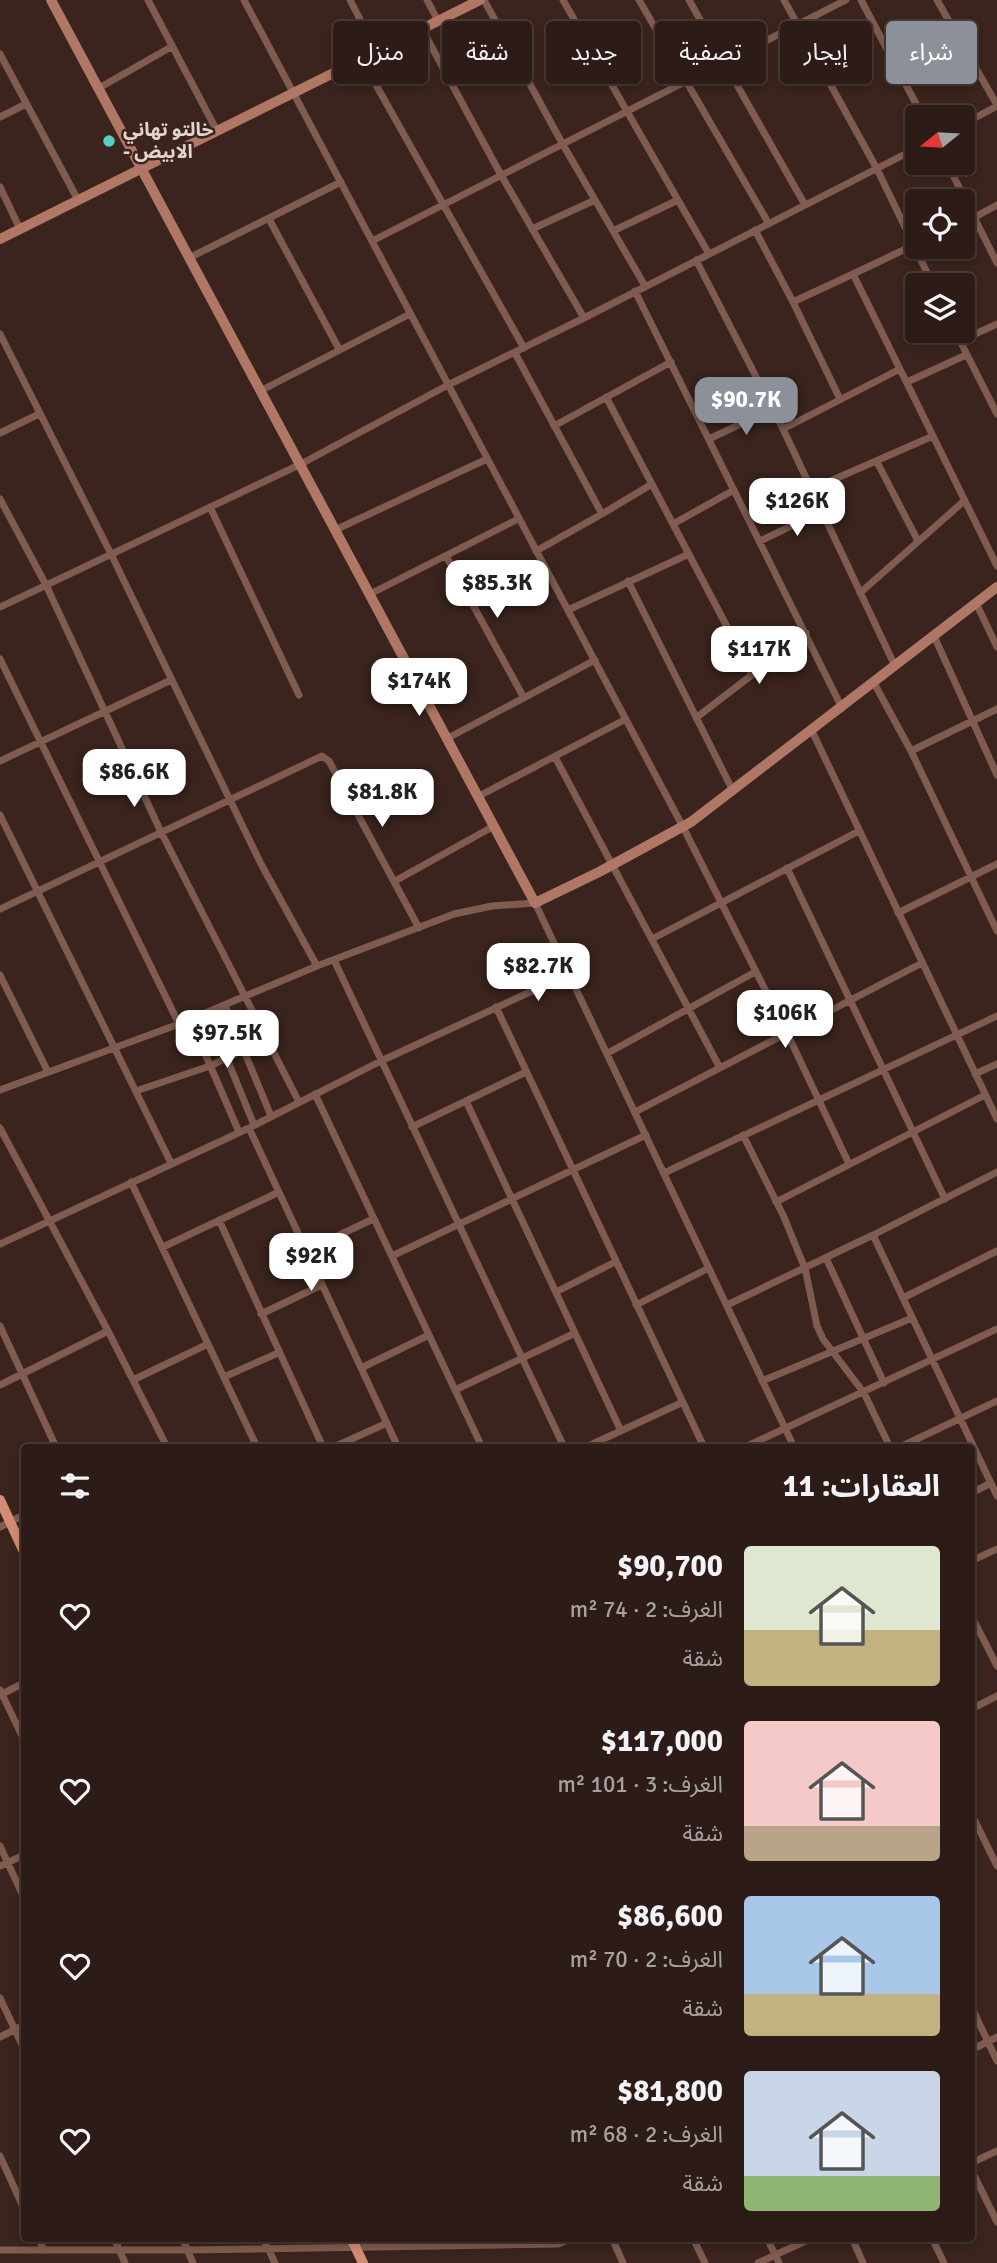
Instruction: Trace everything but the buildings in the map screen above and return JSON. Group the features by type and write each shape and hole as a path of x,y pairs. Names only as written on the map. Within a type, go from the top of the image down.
{"main road":[{"path":"0,1500 5,1524 21,1548"},
{"path":"353,2243 363,2263"}],"street":[{"path":"51,0 495,825 535,903 793,1444"},
{"path":"148,0 217,131"},
{"path":"244,0 683,827 787,1033 849,1164"},
{"path":"350,0 361,21"},
{"path":"427,0 439,21"},
{"path":"428,26 482,0 645,286"},
{"path":"563,0 709,254"},
{"path":"639,0 655,27"},
{"path":"689,0 701,21"},
{"path":"784,0 796,21"},
{"path":"806,21 846,0"},
{"path":"861,0 917,105"},
{"path":"937,0 997,106 975,118"},
{"path":"428,40 501,175 584,318"},
{"path":"99,88 172,47"},
{"path":"0,54 78,200"},
{"path":"0,239 333,74"},
{"path":"376,84 524,348"},
{"path":"372,241 679,84"},
{"path":"689,84 769,224"},
{"path":"738,84 805,205"},
{"path":"830,84 905,227"},
{"path":"0,117 26,104"},
{"path":"0,607 301,464 448,385 905,154"},
{"path":"189,258 341,182"},
{"path":"0,187 20,229"},
{"path":"532,229 595,200"},
{"path":"613,231 678,200"},
{"path":"997,205 975,217 997,263"},
{"path":"269,219 339,349"},
{"path":"755,230 840,399"},
{"path":"793,302 905,249"},
{"path":"696,260 783,429 895,666"},
{"path":"853,274 997,566"},
{"path":"635,291 842,708"},
{"path":"260,391 410,314"},
{"path":"975,334 997,324"},
{"path":"0,334 111,554 261,864 317,966"},
{"path":"961,343 997,414"},
{"path":"515,353 602,514"},
{"path":"907,382 967,355"},
{"path":"554,426 671,362"},
{"path":"783,429 900,369"},
{"path":"606,397 752,674"},
{"path":"709,439 772,409"},
{"path":"0,432 39,414"},
{"path":"812,489 933,436"},
{"path":"335,530 486,458"},
{"path":"877,462 918,541"},
{"path":"536,551 652,484"},
{"path":"673,524 733,490"},
{"path":"0,499 46,586 161,832 299,1102"},
{"path":"860,593 964,501"},
{"path":"210,507 299,695"},
{"path":"760,541 822,511"},
{"path":"370,594 518,519"},
{"path":"568,610 689,554"},
{"path":"446,556 524,698"},
{"path":"628,581 733,792"},
{"path":"0,1090 179,1024 317,966 419,928 475,909 535,903 612,865 683,827 733,792 997,587"},
{"path":"976,603 997,647"},
{"path":"696,718 806,633"},
{"path":"934,636 997,775"},
{"path":"0,659 179,1024"},
{"path":"448,738 596,660"},
{"path":"0,761 171,680"},
{"path":"874,683 911,751 997,931"},
{"path":"911,751 997,709"},
{"path":"479,796 626,719"},
{"path":"812,731 997,1119"},
{"path":"0,909 317,757 326,757 419,928"},
{"path":"555,757 720,1068"},
{"path":"0,815 171,1163"},
{"path":"395,881 495,825"},
{"path":"652,939 859,831"},
{"path":"898,913 997,864"},
{"path":"788,868 945,1199"},
{"path":"334,960 563,1444"},
{"path":"635,1112 922,963"},
{"path":"607,1053 755,971"},
{"path":"0,1244 569,974"},
{"path":"0,975 48,1072"},
{"path":"225,1005 271,1116"},
{"path":"496,1007 703,1444"},
{"path":"208,1012 279,1192 397,1444"},
{"path":"664,1173 997,1016"},
{"path":"190,1019 239,1132"},
{"path":"136,1091 210,1066 267,1038"},
{"path":"975,1074 997,1064"},
{"path":"412,1127 526,1072"},
{"path":"315,1094 481,1444"},
{"path":"776,1202 985,1095"},
{"path":"466,1101 621,1430"},
{"path":"0,1128 165,1444"},
{"path":"392,1256 646,1135"},
{"path":"743,1135 804,1268 817,1326 831,1353 864,1392 889,1444"},
{"path":"727,1306 997,1172"},
{"path":"131,1182 256,1444"},
{"path":"163,1247 279,1192"},
{"path":"306,1251 373,1219"},
{"path":"219,1220 322,1444"},
{"path":"873,1235 972,1444"},
{"path":"902,1298 997,1251"},
{"path":"826,1258 884,1383"},
{"path":"556,1292 615,1262"},
{"path":"636,1305 709,1268"},
{"path":"261,1314 323,1285"},
{"path":"762,1381 912,1318"},
{"path":"0,1326 55,1444"},
{"path":"751,1444 997,1329"},
{"path":"0,1385 108,1331"},
{"path":"455,1390 575,1333"},
{"path":"361,1368 429,1335"},
{"path":"133,1380 208,1344"},
{"path":"224,1377 278,1353"},
{"path":"592,1444 682,1402"},
{"path":"906,1444 997,1402"},
{"path":"341,1444 387,1423"},
{"path":"975,1450 997,1496"},
{"path":"975,1491 991,1483"},
{"path":"5,1524 21,1516"},
{"path":"975,1559 997,1549"},
{"path":"975,1623 997,1666"},
{"path":"21,1684 1,1693 21,1735"},
{"path":"975,1707 997,1696"},
{"path":"975,1821 996,1863"},
{"path":"975,1835 981,1833"},
{"path":"0,1846 4,1864 21,1893"},
{"path":"4,1864 21,1856"},
{"path":"0,1998 21,2042"},
{"path":"975,2014 997,2062"},
{"path":"0,2037 21,2026"},
{"path":"975,2048 997,2037"},
{"path":"975,2161 997,2151"},
{"path":"0,2156 21,2202"},
{"path":"975,2177 997,2222"},
{"path":"40,2242 44,2250"},
{"path":"116,2242 125,2263"},
{"path":"184,2242 193,2263"},
{"path":"265,2242 275,2263"},
{"path":"434,2242 436,2247"},
{"path":"0,2250 269,2249 353,2243 436,2247 536,2242"},
{"path":"614,2242 623,2263"},
{"path":"695,2242 705,2263"},
{"path":"769,2242 777,2259"},
{"path":"758,2263 777,2259 805,2242"},
{"path":"854,2242 863,2263"},
{"path":"934,2242 944,2263"}],"place":[{"name":"خالتو تهاني - الابيض","path":"109,141"}]}
